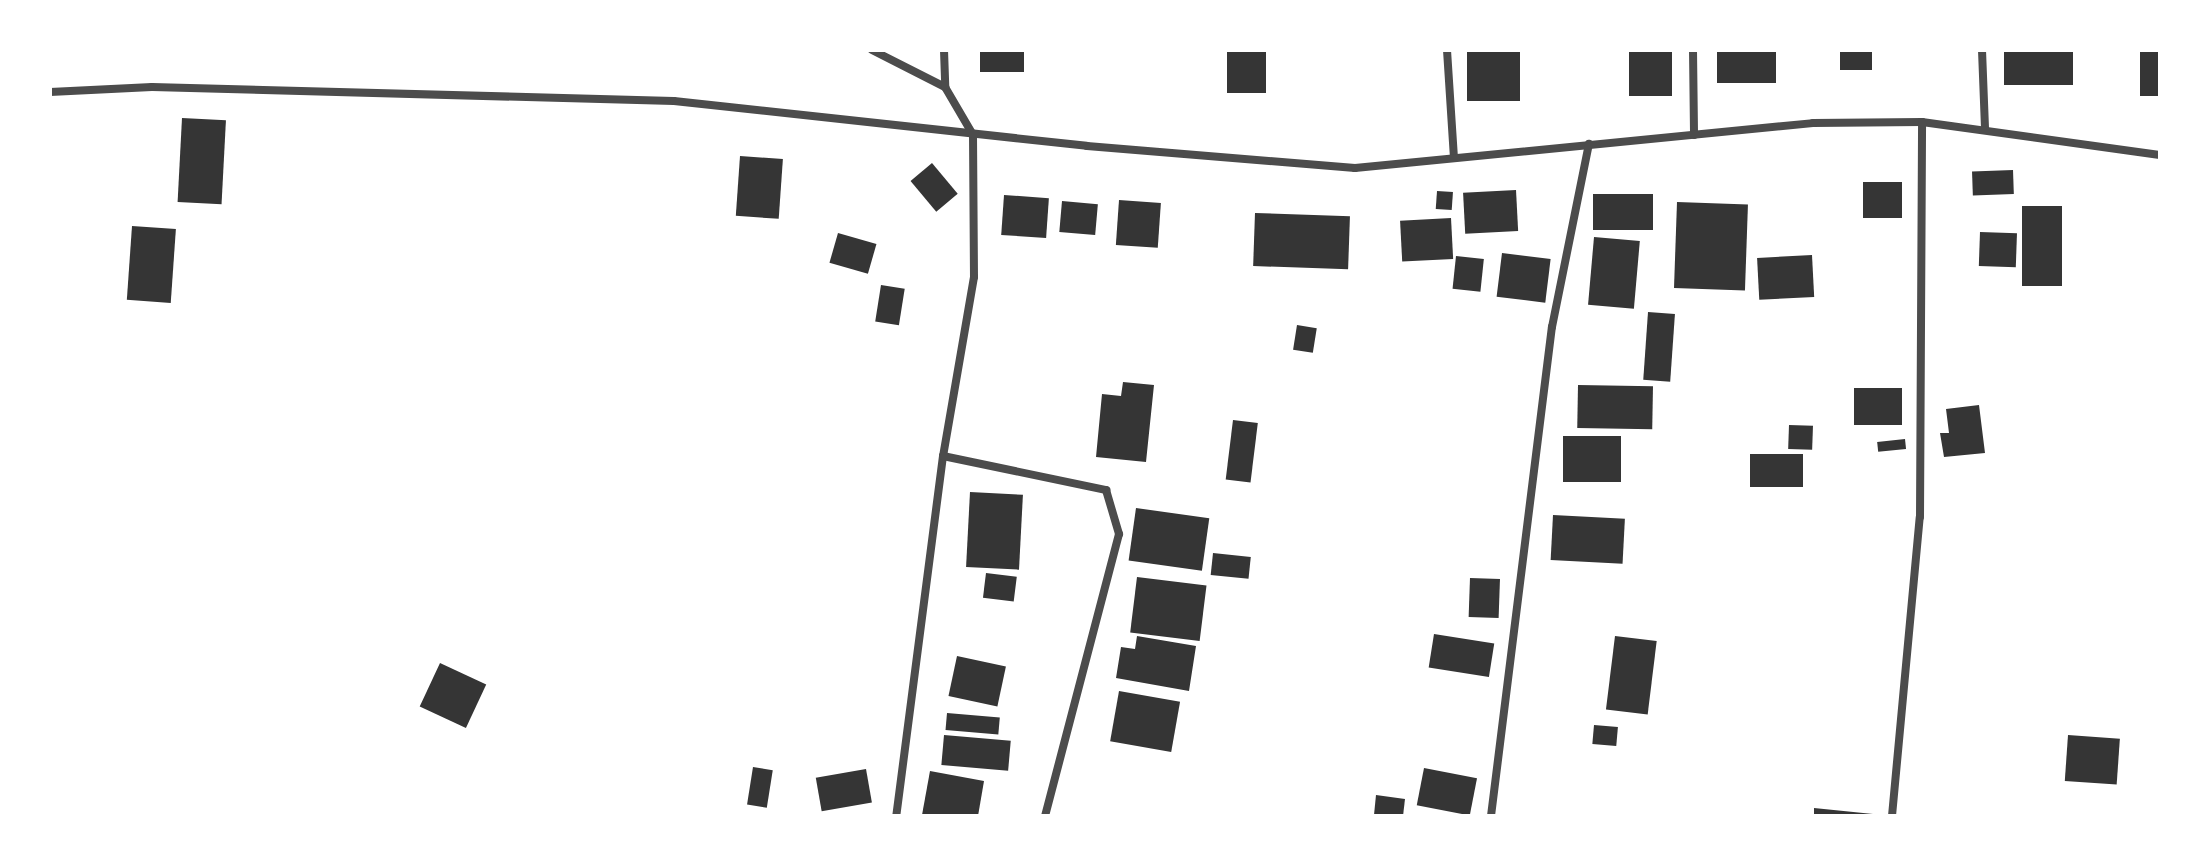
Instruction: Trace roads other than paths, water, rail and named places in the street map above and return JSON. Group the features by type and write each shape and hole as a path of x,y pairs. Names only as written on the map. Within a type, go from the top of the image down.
{"street":[{"path":"872,50 945,87"},
{"path":"896,816 943,456 974,277 973,135 945,87 944,50"},
{"path":"1447,50 1454,158"},
{"path":"1693,50 1694,135"},
{"path":"1982,50 1985,129"},
{"path":"50,92 152,87 674,101 973,135 1355,168 1813,123 1922,122 2160,155"},
{"path":"1892,816 1920,517 1922,122"},
{"path":"1491,816 1552,327 1589,144"},
{"path":"943,456 1106,490 1119,534 1045,816"}]}
